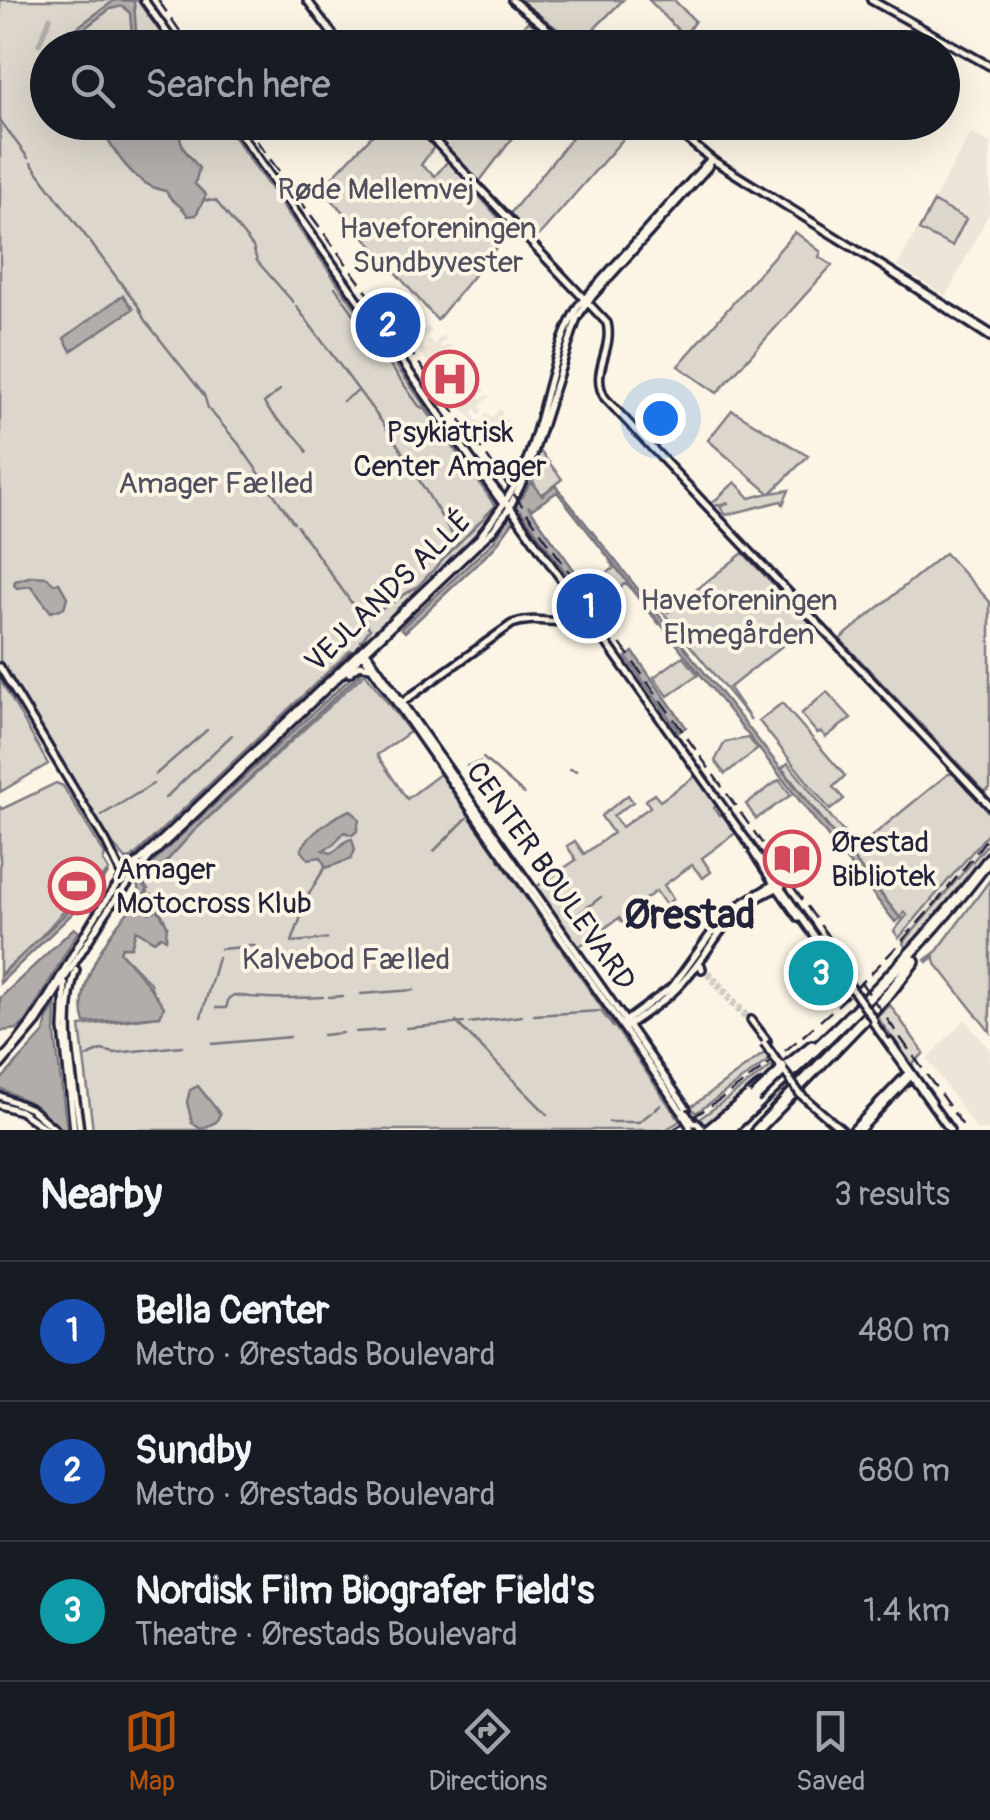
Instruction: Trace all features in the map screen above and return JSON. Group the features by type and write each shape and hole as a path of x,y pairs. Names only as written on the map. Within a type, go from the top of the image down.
{"highway":[{"path":"729,1130 890,978 990,858"},
{"path":"756,1130 890,992 990,868"},
{"path":"738,1130 914,961"},
{"path":"701,1128 890,978"},
{"path":"701,1128 754,1098 782,1072 782,1066"},
{"path":"748,1130 799,1088"}],"street":[{"path":"144,0 165,30"},
{"path":"307,0 330,30"},
{"path":"512,0 549,30"},
{"path":"872,0 926,30"},
{"path":"960,49 990,66"},
{"path":"245,140 779,884 950,1130"},
{"path":"434,140 610,329 598,384 604,398 990,806"},
{"path":"688,140 712,159 990,335"},
{"name":"VEJLANDS ALLÉ","path":"0,1064 32,1030 126,880 510,510 567,329 586,299 712,159"},
{"name":"VEJLANDS ALLÉ","path":"0,1064 41,1010 90,926 154,846 510,510 532,461 586,299"},
{"path":"400,704 512,624 528,619 573,622 586,616"},
{"name":"CENTER BOULEVARD","path":"363,652 400,704"},
{"name":"CENTER BOULEVARD","path":"363,652 684,1111"},
{"name":"VEJLANDS ALLÉ","path":"323,693 359,665 372,668"},
{"path":"0,667 126,880"},
{"path":"118,862 124,868 129,866 154,846"},
{"path":"624,1025 667,998 700,964 710,941 732,916 779,884"},
{"path":"77,1130 62,1029 67,978 90,926"},
{"path":"77,1130 68,1011 80,959"},
{"path":"750,1021 799,1088"},
{"name":"CENTER BOULEVARD","path":"624,1025 672,1098 701,1128"},
{"path":"766,1042 812,1104 842,1130"},
{"path":"856,1130 910,1073"},
{"path":"0,1096 32,1109 56,1130"},
{"path":"0,1105 32,1117 48,1130"}],"shaded area":[{"path":"115,0 134,1 136,30 132,30 130,13 123,6 110,9 82,30 74,30"},
{"path":"971,133 990,143 990,211 946,296 897,266"},
{"path":"108,140 181,140 199,168 195,184 206,195 196,215 188,216 166,191 143,182"},
{"path":"123,295 133,309 71,351 64,338"},
{"name":"Psykiatrisk Center Amager","path":"422,319 423,330 428,327 432,332 419,339 424,349 429,348 426,342 430,339 434,344 443,335 446,340 440,344 442,348 452,346 441,354 444,361 436,358 433,362 438,369 443,372 445,363 451,366 459,359 463,364 458,367 460,371 468,370 450,383 462,400 468,399 466,391 472,394 482,387 485,391 479,395 481,399 490,397 480,405 482,412 479,414 475,409 472,413 477,421 486,422 484,414 491,418 500,409 503,414 497,418 499,422 509,420 498,428 500,436 493,431 488,442 482,438 472,419 417,349 406,330"},
{"path":"531,482 542,495 555,485 900,918 895,922 557,492 532,509 528,506 577,574 570,579 521,511 494,548 405,632 401,628 493,542"},
{"path":"32,576 59,583 67,597 64,608 51,612 31,586 14,585 15,581"},
{"path":"633,652 686,727 679,732 626,657"},
{"path":"361,668 362,672 194,831 144,886 148,889 143,897 144,910 155,911 153,896 161,903 158,910 167,925 166,939 161,936 154,941 136,930 131,947 122,947 120,952 164,1007 160,1016 85,1023 83,998 91,971 111,934 137,900 140,891 136,883 161,854"},
{"path":"351,810 359,819 357,831 352,835 344,832 323,850 333,852 352,839 355,850 351,859 326,868 321,857 308,859 301,850 310,838"},
{"path":"990,831 990,841 969,869 903,943 899,938"},
{"path":"108,873 98,889 0,983 0,976"},
{"path":"74,928 78,931 26,1022 17,1029 0,1031 0,998"},
{"path":"56,1006 55,1034 67,1130 62,1130 35,1105 0,1088 0,1081 44,1033 47,1018"},
{"path":"965,1019 990,1051 990,1130 977,1130 927,1059"},
{"path":"198,1086 220,1114 216,1122 201,1129 192,1123 187,1102 190,1090"}],"green space":[{"name":"Amager Fælled","path":"0,0 137,0 159,30 30,30 30,140 236,140 497,508 455,558 129,862 107,838 0,662"},
{"path":"520,0 623,0 593,30 559,30"},
{"path":"649,0 674,0 695,21 688,30 678,30"},
{"path":"528,21 540,30 521,30"},
{"path":"368,140 427,140 434,147 421,165 435,176 448,161 510,231 437,320 322,188"},
{"path":"439,140 511,140 479,182"},
{"path":"570,140 622,140 534,241 509,215"},
{"path":"934,202 966,219 952,246 919,230"},
{"path":"795,232 832,265 717,393 678,366"},
{"path":"732,410 808,456 771,493 789,490 783,504 781,501 726,515 720,507 729,503 711,504 735,482 750,498 769,493 708,440"},
{"path":"540,451 562,479 542,495 532,474"},
{"name":"Haveforeningen Elmegården","path":"743,553 811,623 729,688 751,720 662,611 668,612"},
{"path":"945,553 990,602 990,788 985,792 840,639"},
{"path":"609,559 659,624 626,583 600,601 590,586 614,568"},
{"path":"683,656 698,675 668,696 654,677"},
{"name":"Kalvebod Fælled","path":"365,673 410,732 377,755 407,799 440,774 680,1121 665,1130 93,1130 80,1026 160,1016 150,983 120,952 122,947 131,947 136,930 167,925 154,898 155,911 145,911 143,897 148,892 144,886 194,831"},
{"path":"0,679 48,764 0,792"},
{"path":"827,692 851,718 826,737 817,733 801,714"},
{"path":"782,703 845,776 833,787 844,799 830,810 759,721"},
{"path":"748,738 758,749 725,774 715,761 725,742"},
{"path":"788,763 852,843 845,848 782,768"},
{"path":"948,774 954,774 990,814 990,831 899,938 894,931 907,915 904,912 901,919 850,854"},
{"path":"697,775 718,804 714,808 720,815 724,812 737,832 702,858 711,872 703,878 692,865 664,885 673,899 666,905 656,891 628,912 637,925 629,931 619,918 578,947 536,887 576,860 567,846 575,841 584,854 613,833 601,816 628,795 633,802 613,816 622,827 650,807 646,800 654,794 660,801"},
{"path":"779,780 791,795 756,819 746,804"},
{"path":"56,783 63,786 105,855 103,861 109,871 0,974 0,807"},
{"path":"990,841 990,850 909,951 903,943"},
{"path":"990,880 990,1032 936,964 934,956 925,960 937,951"},
{"path":"890,1005 924,1053 912,1065 877,1017"},
{"path":"767,1051 772,1058 696,1113 691,1107"},
{"path":"776,1063 778,1072 707,1126 699,1119"}],"waterway":[{"path":"45,30 50,18"},
{"path":"0,120 28,158"},
{"path":"31,163 294,523"},
{"path":"203,200 216,201 253,247 257,261 293,302"},
{"path":"335,287 474,476"},
{"path":"296,306 393,437 458,544 418,586 371,616"},
{"path":"280,390 264,403 307,452"},
{"path":"343,401 358,391"},
{"path":"459,543 495,506 489,497"},
{"path":"297,526 370,629 361,641"},
{"path":"126,859 132,858 351,650"},
{"path":"155,775 207,730"},
{"path":"165,798 232,735"},
{"path":"483,758 524,794"},
{"path":"467,766 480,762"},
{"path":"570,769 577,771"},
{"path":"102,815 153,784"},
{"path":"434,851 467,818"},
{"path":"325,867 309,894 292,942 327,939"},
{"path":"572,919 601,897"},
{"path":"247,946 255,946"},
{"path":"220,949 244,947"},
{"path":"201,1017 218,958"},
{"path":"361,994 414,990"},
{"path":"216,1008 226,1008 234,995 323,997"},
{"path":"329,997 342,996"},
{"path":"534,1015 601,1011 613,1027"},
{"path":"469,1023 522,1016"},
{"path":"456,1022 547,1114"},
{"path":"406,1028 464,1023"},
{"path":"356,1032 383,1030"},
{"path":"323,1035 342,1033"},
{"path":"212,1044 290,1037"},
{"path":"86,1057 101,1050 115,1053 182,1046"},
{"path":"609,1122 639,1122 661,1105"}],"tunnel":[{"path":"704,966 751,1020"},
{"path":"702,969 746,1020"}],"railway":[{"path":"158,0 179,30"},
{"path":"256,140 496,469 966,1130"},
{"path":"672,1130 762,1069 846,998 922,919 990,834"}],"place":[{"name":"Sundby","path":"388,325"},
{"name":"Psykiatrisk Center Amager","path":"450,379"},
{"name":"Bella Center","path":"589,606"},
{"name":"Ørestad Bibliotek","path":"792,859"},
{"name":"Amager Motocross Klub","path":"77,886"},
{"name":"Nordisk Film Biografer Field's","path":"821,973"}],"district":[{"name":"Ørestad","path":"690,914"}],"park label":[{"name":"Røde Mellemvej","path":"376,189"},
{"name":"Haveforeningen Sundbyvester","path":"438,245"}]}
